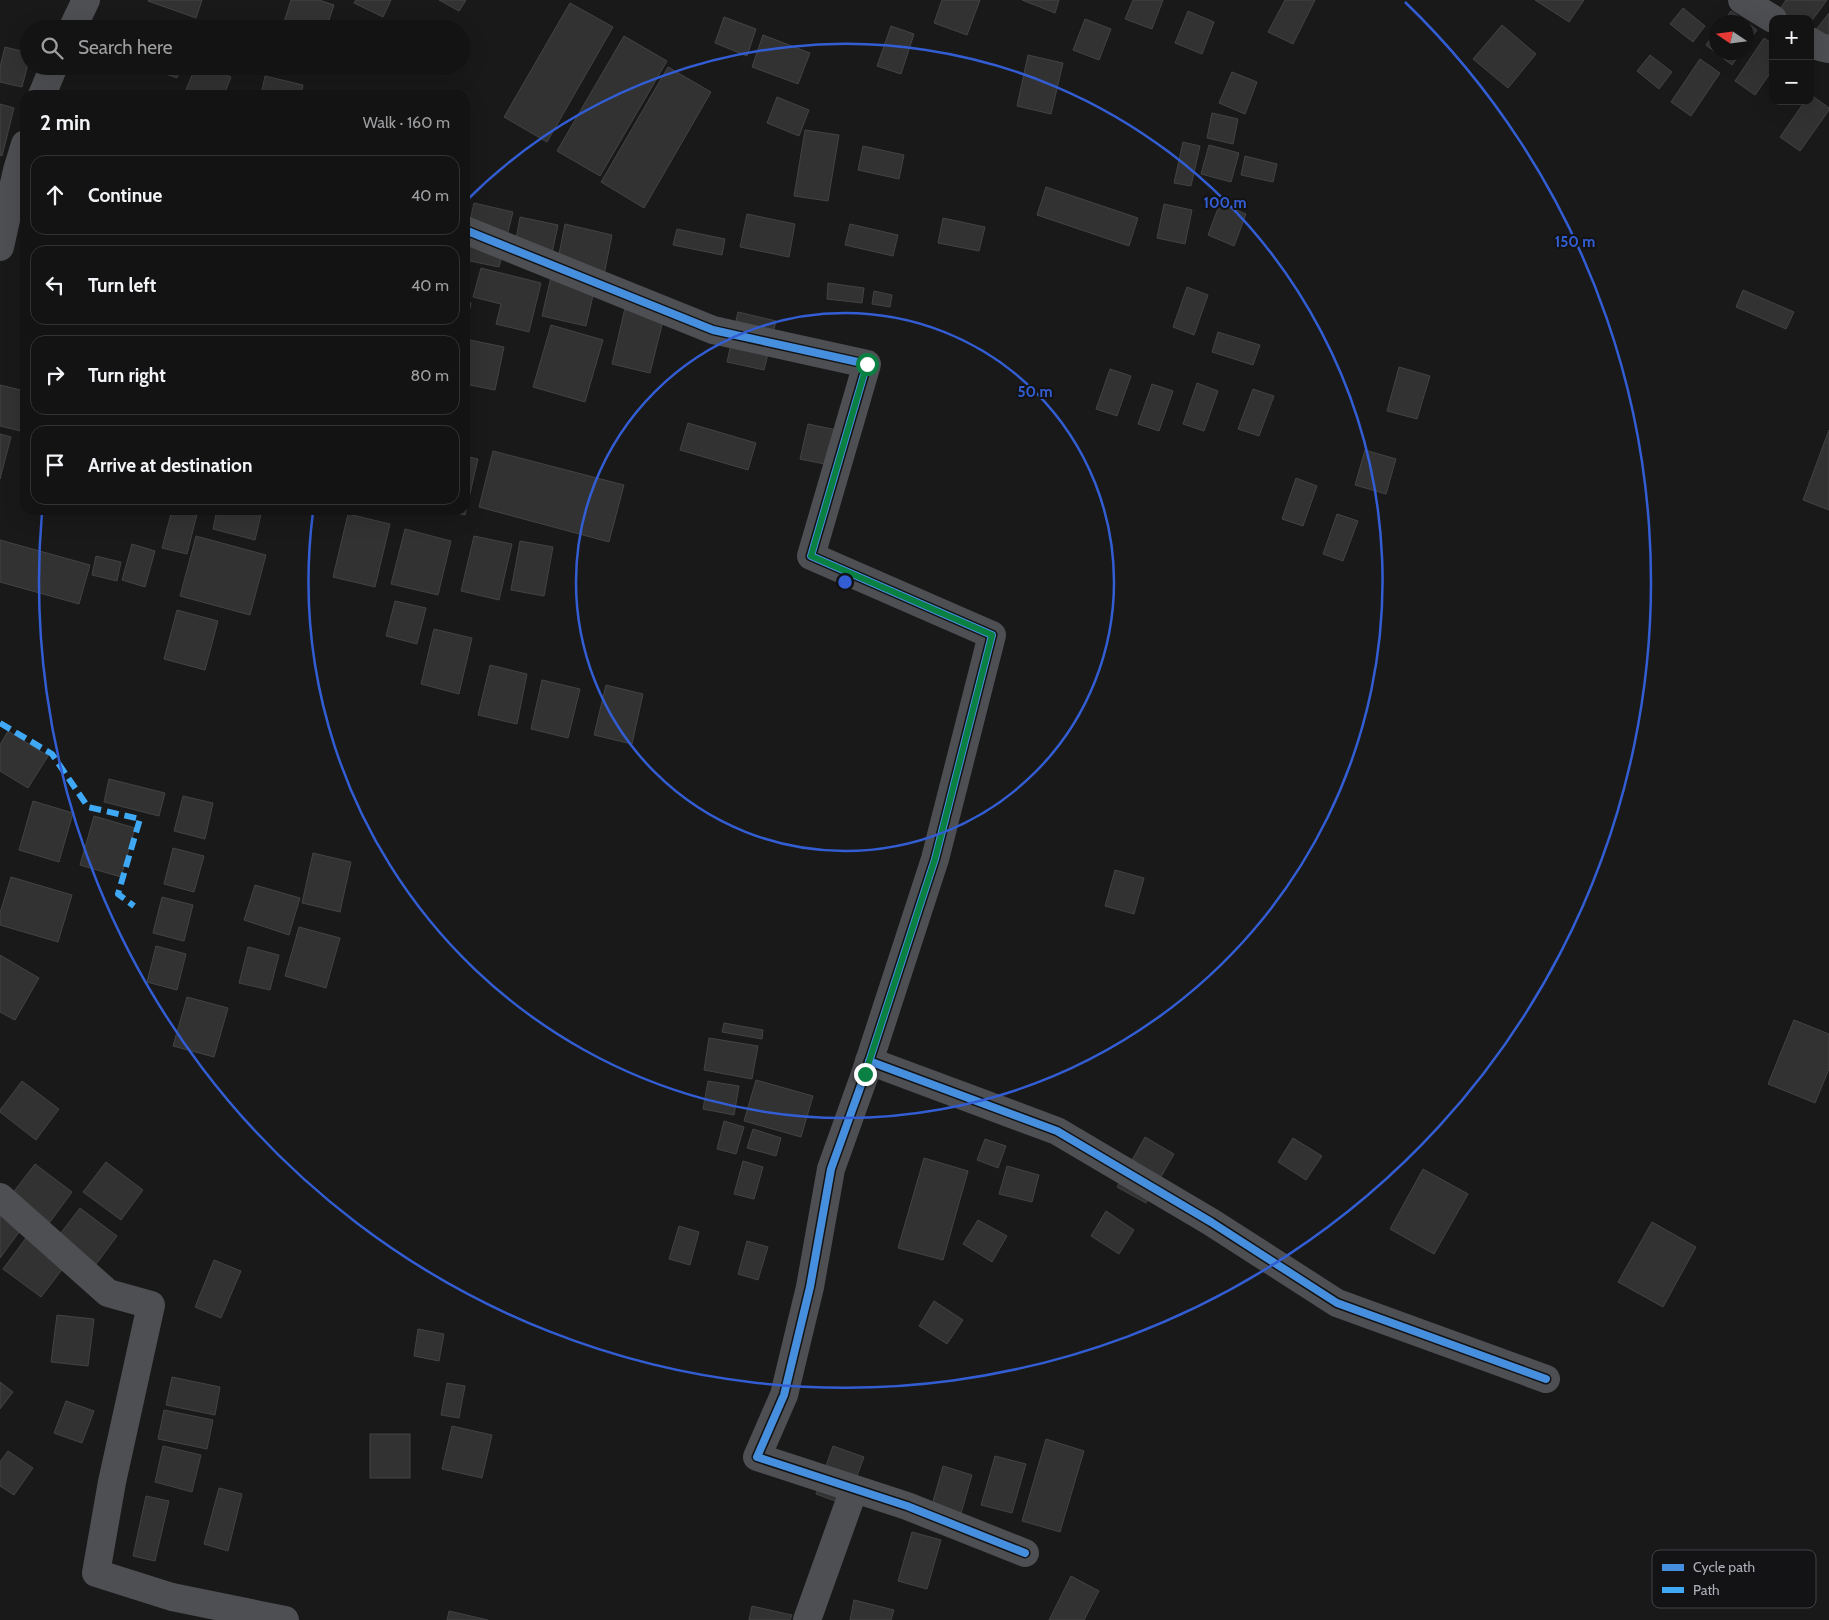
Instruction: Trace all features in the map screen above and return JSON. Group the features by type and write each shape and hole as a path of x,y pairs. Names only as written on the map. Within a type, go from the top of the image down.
{"street":[{"path":"76,20 86,0"},
{"path":"1742,0 1769,17"},
{"path":"1814,43 1829,49"},
{"path":"44,90 50,75"},
{"path":"0,247 20,174"},
{"path":"470,232 712,330 867,364 811,556 992,635 935,859 869,1061 831,1169 810,1287 784,1395 757,1457 907,1506 1025,1553"},
{"path":"869,1061 1057,1131 1211,1222 1337,1302 1546,1379"},
{"path":"0,1198 108,1293 151,1305 112,1482 96,1573 172,1597 285,1620"},
{"path":"807,1620 854,1489"}],"building":[{"path":"149,0 202,0 196,18"},
{"path":"291,0 319,0 334,5 329,20 285,20"},
{"path":"356,0 391,0 383,17 354,3"},
{"path":"439,0 466,0 459,11"},
{"path":"942,0 980,0 967,35 934,23"},
{"path":"1022,0 1059,0 1055,13"},
{"path":"1133,0 1163,0 1152,29 1125,19"},
{"path":"1285,0 1315,0 1293,44 1268,32"},
{"path":"1535,0 1584,0 1569,22"},
{"path":"1786,0 1827,0 1814,18 1814,15 1782,15 1778,12"},
{"path":"570,3 613,27 547,142 504,117"},
{"path":"1683,8 1705,26 1693,42 1670,24"},
{"path":"1188,11 1214,22 1202,54 1175,43"},
{"path":"1731,11 1736,15 1728,15"},
{"path":"1829,13 1829,42 1815,31"},
{"path":"724,17 756,29 747,56 715,43"},
{"path":"1085,19 1111,29 1099,60 1073,50"},
{"path":"1502,25 1536,54 1508,88 1473,59"},
{"path":"891,26 914,34 901,74 877,66"},
{"path":"763,35 810,53 798,84 752,67"},
{"path":"624,36 667,61 600,176 557,151"},
{"path":"1764,38 1769,41 1769,75 1755,95 1735,81 1749,60 1754,60 1754,53"},
{"path":"5,47 20,51 20,75 25,75 22,87 0,82 0,67"},
{"path":"1028,55 1063,63 1051,114 1017,106"},
{"path":"1650,55 1672,72 1659,89 1637,71"},
{"path":"1700,59 1720,73 1691,116 1671,102"},
{"path":"1726,60 1735,60 1732,65"},
{"path":"668,67 711,92 644,208 601,182"},
{"path":"1232,72 1257,82 1245,114 1219,103"},
{"path":"192,75 226,75 231,77 226,90 186,90"},
{"path":"265,76 303,85 302,90 262,90"},
{"path":"777,97 809,110 799,136 767,123"},
{"path":"1814,97 1829,108 1800,151 1780,137 1802,105 1814,105"},
{"path":"0,104 14,108 2,156 0,155"},
{"path":"1212,113 1238,119 1233,144 1207,138"},
{"path":"805,130 839,135 828,201 794,196"},
{"path":"1183,142 1200,146 1191,186 1174,183"},
{"path":"1209,145 1239,153 1231,182 1201,174"},
{"path":"863,146 904,155 899,179 858,170"},
{"path":"1245,156 1277,164 1273,182 1241,175"},
{"path":"1046,187 1138,218 1129,246 1037,215"},
{"path":"474,203 513,212 499,267 470,261 470,221"},
{"path":"1220,203 1246,214 1234,246 1208,235"},
{"path":"1164,204 1192,210 1185,244 1157,238"},
{"path":"747,214 795,224 789,257 740,247"},
{"path":"520,217 558,225 551,258 514,250"},
{"path":"943,218 985,227 979,251 938,243"},
{"path":"565,224 612,235 604,275 557,264"},
{"path":"850,224 898,235 893,256 845,245"},
{"path":"677,229 725,239 722,255 673,245"},
{"path":"481,268 541,283 529,332 496,324 501,304 473,297"},
{"path":"553,268 597,278 586,326 542,316"},
{"path":"828,283 864,288 862,303 827,299"},
{"path":"1187,287 1208,295 1194,335 1173,327"},
{"path":"1743,290 1794,312 1786,329 1736,307"},
{"path":"874,291 892,295 890,307 872,304"},
{"path":"625,308 664,317 650,373 612,364"},
{"path":"738,312 776,321 764,370 727,362"},
{"path":"551,325 603,340 585,402 533,387"},
{"path":"1218,332 1260,345 1253,365 1212,352"},
{"path":"470,340 504,347 495,390 470,385"},
{"path":"1399,367 1430,376 1417,419 1387,411"},
{"path":"1110,369 1131,376 1117,416 1096,409"},
{"path":"1197,383 1218,391 1204,431 1183,424"},
{"path":"1152,384 1173,391 1159,431 1138,424"},
{"path":"0,385 20,390 20,431 0,426"},
{"path":"1253,389 1274,396 1259,436 1238,429"},
{"path":"688,423 756,443 748,470 680,450"},
{"path":"808,424 847,432 839,467 800,459"},
{"path":"1829,430 1829,510 1803,500"},
{"path":"0,434 11,437 0,479"},
{"path":"1365,450 1396,459 1386,494 1355,485"},
{"path":"493,451 624,485 609,542 479,507"},
{"path":"470,457 478,459 470,493"},
{"path":"1296,478 1317,486 1303,526 1282,519"},
{"path":"1337,514 1358,521 1343,561 1323,554"},
{"path":"171,515 197,515 187,554 162,548"},
{"path":"216,515 261,515 255,540 213,529"},
{"path":"348,515 390,524 375,587 333,577"},
{"path":"405,529 451,541 438,595 391,584"},
{"path":"196,536 266,555 250,615 180,596"},
{"path":"474,536 512,544 499,600 461,591"},
{"path":"0,540 90,565 79,604 0,582"},
{"path":"520,541 553,547 544,596 511,590"},
{"path":"132,544 155,551 145,587 122,580"},
{"path":"96,556 121,562 117,581 92,575"},
{"path":"395,601 426,608 417,644 386,636"},
{"path":"177,610 218,621 205,670 164,659"},
{"path":"434,629 472,638 459,694 421,684"},
{"path":"490,665 527,674 517,724 478,715"},
{"path":"542,680 580,689 568,738 531,729"},
{"path":"606,685 643,694 632,744 594,735"},
{"path":"8,731 48,756 28,788 0,771 0,745"},
{"path":"109,779 165,793 159,816 104,802"},
{"path":"183,796 213,803 205,839 174,831"},
{"path":"33,801 73,813 59,862 19,850"},
{"path":"94,816 135,828 121,877 80,865"},
{"path":"173,848 204,856 194,892 164,884"},
{"path":"313,853 351,862 340,912 302,903"},
{"path":"1115,870 1144,878 1134,914 1105,906"},
{"path":"11,877 72,895 58,942 0,925 0,913"},
{"path":"255,885 300,898 289,935 244,920"},
{"path":"162,897 193,905 184,941 153,933"},
{"path":"299,927 340,938 326,988 285,976"},
{"path":"156,946 186,954 177,990 147,982"},
{"path":"248,947 279,955 270,990 239,983"},
{"path":"0,955 39,978 15,1020 0,1012"},
{"path":"187,997 228,1008 214,1057 173,1046"},
{"path":"1794,1020 1829,1034 1829,1069 1815,1103 1768,1084"},
{"path":"724,1023 763,1030 762,1039 722,1032"},
{"path":"709,1038 758,1046 752,1079 704,1070"},
{"path":"756,1080 813,1096 801,1137 744,1121"},
{"path":"22,1081 59,1109 36,1140 0,1112"},
{"path":"708,1081 739,1086 734,1115 703,1109"},
{"path":"724,1121 744,1127 736,1154 717,1149"},
{"path":"753,1129 781,1138 776,1156 747,1148"},
{"path":"1145,1137 1174,1154 1146,1203 1117,1187"},
{"path":"1293,1138 1322,1156 1306,1180 1278,1162"},
{"path":"985,1139 1006,1146 998,1168 977,1160"},
{"path":"924,1158 968,1171 943,1260 898,1248"},
{"path":"743,1161 763,1167 754,1199 734,1194"},
{"path":"106,1162 143,1190 121,1220 83,1192"},
{"path":"35,1164 72,1192 50,1222 12,1194"},
{"path":"1007,1166 1039,1175 1032,1202 999,1194"},
{"path":"1423,1169 1468,1194 1434,1254 1390,1229"},
{"path":"0,1205 25,1224 0,1258"},
{"path":"80,1208 117,1236 94,1267 57,1238"},
{"path":"1106,1211 1134,1230 1119,1254 1091,1236"},
{"path":"978,1220 1007,1236 992,1262 963,1244"},
{"path":"1652,1222 1696,1247 1663,1307 1618,1282"},
{"path":"679,1226 699,1232 690,1265 669,1259"},
{"path":"26,1238 64,1267 41,1297 3,1269"},
{"path":"747,1241 768,1247 758,1280 738,1274"},
{"path":"214,1260 241,1271 221,1318 195,1307"},
{"path":"934,1301 963,1320 947,1344 919,1326"},
{"path":"57,1315 94,1319 88,1366 51,1362"},
{"path":"418,1329 444,1334 439,1361 414,1356"},
{"path":"172,1377 220,1387 215,1415 166,1405"},
{"path":"0,1382 13,1392 0,1409"},
{"path":"447,1383 465,1386 459,1418 441,1415"},
{"path":"66,1401 94,1411 82,1443 54,1433"},
{"path":"164,1410 213,1420 207,1449 158,1439"},
{"path":"452,1426 492,1435 482,1478 442,1469"},
{"path":"370,1434 410,1434 410,1478 370,1478"},
{"path":"1046,1439 1084,1451 1060,1532 1022,1521"},
{"path":"163,1446 201,1455 192,1492 155,1482"},
{"path":"833,1446 864,1457 846,1505 816,1494"},
{"path":"8,1451 33,1468 14,1495 0,1486 0,1462"},
{"path":"995,1456 1026,1464 1012,1513 981,1505"},
{"path":"943,1466 972,1475 958,1524 929,1516"},
{"path":"219,1488 242,1494 228,1551 204,1544"},
{"path":"146,1496 169,1501 155,1561 133,1556"},
{"path":"912,1532 941,1540 927,1589 898,1581"},
{"path":"1071,1576 1099,1591 1084,1620 1049,1620"},
{"path":"854,1600 894,1610 891,1620 850,1620"},
{"path":"752,1606 792,1615 790,1620 749,1620"},
{"path":"449,1611 488,1620 447,1620"}],"marked path":[{"path":"0,723 52,754 88,807 140,819 118,894 134,906"}],"cycle path":[{"path":"470,232 713,330 867,364 811,556 992,635 935,859 865,1074 831,1169 810,1287 784,1395 757,1457 907,1506 1025,1553"},
{"path":"869,1061 1057,1131 1211,1222 1337,1303 1546,1379"}],"route":[{"path":"865,1074 935,859 992,635 811,556 867,364"}]}
